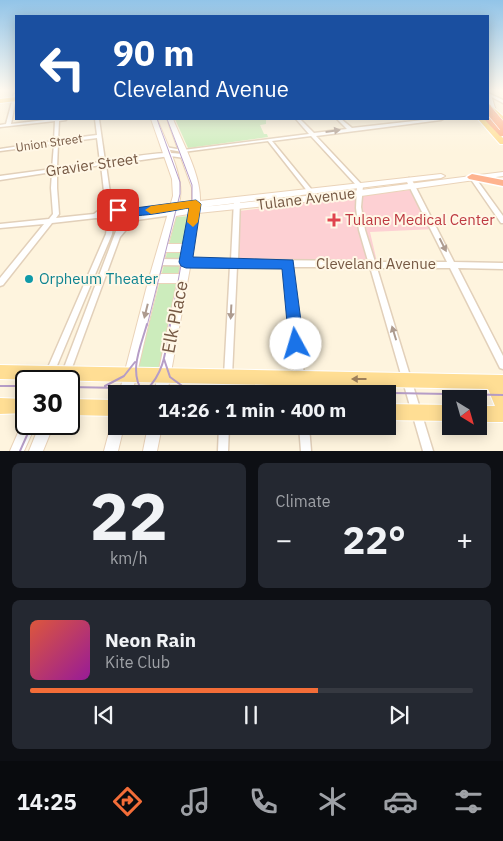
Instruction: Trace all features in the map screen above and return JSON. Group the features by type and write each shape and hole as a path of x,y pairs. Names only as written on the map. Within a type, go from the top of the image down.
{"highway":[{"path":"491,112 503,134"},
{"path":"472,178 503,183"}],"main road":[{"path":"491,112 503,120"},
{"name":"Elk Place","path":"127,385 178,191 174,174 154,120"},
{"name":"Elk Place","path":"162,385 186,262 195,207 196,188 170,120"},
{"path":"483,120 503,142"},
{"path":"159,132 174,130"},
{"name":"Tulane Avenue","path":"173,210 360,190 503,169"},
{"path":"174,174 190,170"},
{"name":"Tulane Avenue","path":"411,183 472,178"},
{"path":"196,188 215,202"},
{"name":"Tulane Avenue","path":"195,207 215,202 237,203 310,191 360,190"},
{"path":"162,248 188,248"},
{"path":"0,372 15,374"},
{"path":"80,378 228,376 280,378 298,385"},
{"path":"280,378 280,385"},
{"path":"316,385 408,379 498,382 503,406"},
{"path":"0,406 15,406"},
{"path":"80,407 108,408"},
{"path":"396,412 442,414"},
{"path":"488,414 503,414"},
{"path":"17,451 24,435"},
{"path":"36,451 43,435"},
{"path":"112,451 116,435"},
{"path":"150,451 153,435"}],"street":[{"path":"8,125 11,111"},
{"path":"0,126 49,120"},
{"path":"0,283 56,214 54,170 57,120"},
{"path":"97,120 108,200 119,231 118,236"},
{"path":"299,120 360,190 359,207 362,230 428,451"},
{"path":"339,120 350,129"},
{"name":"Gravier Street","path":"0,178 103,163 166,151 184,153 312,134 432,120"},
{"name":"Union Street","path":"0,150 99,136"},
{"path":"269,140 310,191"},
{"name":"Tulane Avenue","path":"472,178 503,174"},
{"path":"472,178 503,221"},
{"path":"411,183 503,365"},
{"path":"96,216 104,209 108,200"},
{"path":"228,376 237,203"},
{"name":"Tulane Avenue","path":"112,213 173,210"},
{"name":"Tulane Avenue","path":"112,213 134,218 173,210"},
{"path":"0,226 112,213"},
{"path":"51,370 109,234 112,213"},
{"path":"67,370 106,261 118,236 134,218"},
{"name":"Cleveland Avenue","path":"159,262 503,266"},
{"path":"288,264 301,385"},
{"path":"154,278 182,279"},
{"path":"234,385 244,377"},
{"path":"223,451 224,435"},
{"path":"305,435 306,451"}],"shaded area":[{"name":"Tulane Medical Center","path":"409,190 414,193 435,229 370,232 377,262 236,260 239,211"}],"green space":[{"path":"175,120 266,120 266,124 260,125 264,134 267,134 268,137 188,148"},
{"path":"190,216 160,368 138,368 176,217"}],"tram line":[{"path":"147,326 180,194 180,182 157,120"},
{"path":"167,120 192,185 192,204 170,326"},
{"path":"140,385 136,376 136,367 147,324"},
{"path":"164,359 170,324"},
{"path":"150,385 157,376 164,359"},
{"path":"164,359 170,377 181,385"},
{"path":"105,386 124,376 135,362"},
{"path":"0,386 15,386"},
{"path":"80,387 108,388"},
{"path":"396,393 503,395"},
{"path":"20,451 27,435"}],"slow traffic":[{"path":"151,210 196,204 193,222"}],"place":[{"name":"Tulane Medical Center","path":"334,220"},
{"name":"Orpheum Theater","path":"29,279"}],"route":[{"path":"118,210 135,212 196,204 186,262 288,264 296,344"}]}
